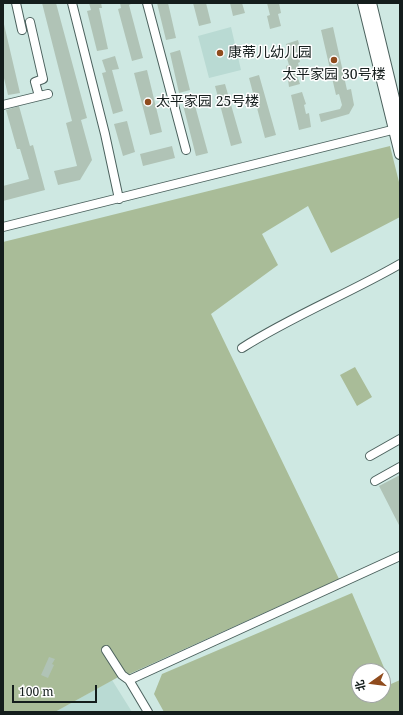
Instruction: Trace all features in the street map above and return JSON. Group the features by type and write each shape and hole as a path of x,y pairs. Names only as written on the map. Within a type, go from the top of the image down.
{"main road":[{"path":"363,3 398,127"},
{"path":"371,3 398,127 400,154"}],"street":[{"path":"16,3 22,30"},
{"path":"72,3 105,134 119,199"},
{"path":"147,3 186,150"},
{"path":"30,22 43,79 35,82 39,96"},
{"path":"3,104 48,94"},
{"path":"3,227 119,199 398,127"},
{"path":"242,348 265,333 352,291 400,264"},
{"path":"370,456 400,439"},
{"path":"375,481 400,467"},
{"path":"129,680 400,556"},
{"path":"106,650 122,675 129,680 148,712"}],"shaded area":[{"name":"康蒂儿幼儿园","path":"231,27 241,70 209,78 198,36"},
{"path":"112,680 132,712 55,712"}],"green space":[{"path":"390,146 400,186 400,217 331,253 308,206 262,234 278,265 211,314 339,579 127,675 122,675 55,712 3,712 3,242"},
{"path":"355,367 372,397 357,406 340,375"},
{"path":"352,593 382,663 351,663 351,703 391,703 391,684 400,680 400,712 164,712 154,694 162,674"}],"building":[{"path":"42,3 56,3 87,118 81,120 92,160 80,180 58,185 54,171 77,166 66,123 72,121"},
{"path":"89,3 101,3 102,8 99,8 108,49 97,51 87,11 91,10"},
{"path":"120,3 133,3 129,5 143,58 132,61 118,9 121,8"},
{"path":"157,3 168,3 176,38 166,40"},
{"path":"193,3 206,3 211,23 199,26"},
{"path":"230,3 242,3 245,13 233,16"},
{"path":"267,3 279,3 281,13 278,14 281,26 270,29 267,16 270,15"},
{"path":"3,20 20,93 8,95 3,74"},
{"name":"太平家园 30号楼","path":"333,27 347,90 351,89 354,105 349,114 321,122 319,114 340,109 342,105 339,94 336,95 321,30"},
{"path":"298,40 301,52 298,53 300,62 298,63 301,74 297,75 300,84 289,87 286,66 289,65 286,55 289,54 286,44"},
{"path":"180,50 190,90 179,93 170,53"},
{"path":"115,56 119,69 112,70 123,111 113,114 102,73 106,72 102,60"},
{"name":"太平家园 25号楼","path":"147,70 162,132 150,135 134,73"},
{"path":"259,75 276,135 265,138 249,78"},
{"path":"225,84 242,143 231,146 215,86"},
{"path":"302,92 306,104 304,105 306,114 309,113 311,127 299,130 291,95"},
{"path":"194,102 208,153 196,156 183,105"},
{"path":"19,106 30,146 33,145 45,190 3,201 3,186 29,179 20,149 17,149 6,110"},
{"path":"127,121 135,152 123,156 114,124"},
{"path":"172,146 175,158 143,166 140,154"},
{"path":"400,475 400,527 379,486"},
{"path":"49,657 55,659 48,678 41,675"}],"place":[{"name":"康蒂儿幼儿园","path":"220,53"},
{"name":"太平家园 30号楼","path":"334,60"},
{"name":"太平家园 25号楼","path":"148,102"}]}
